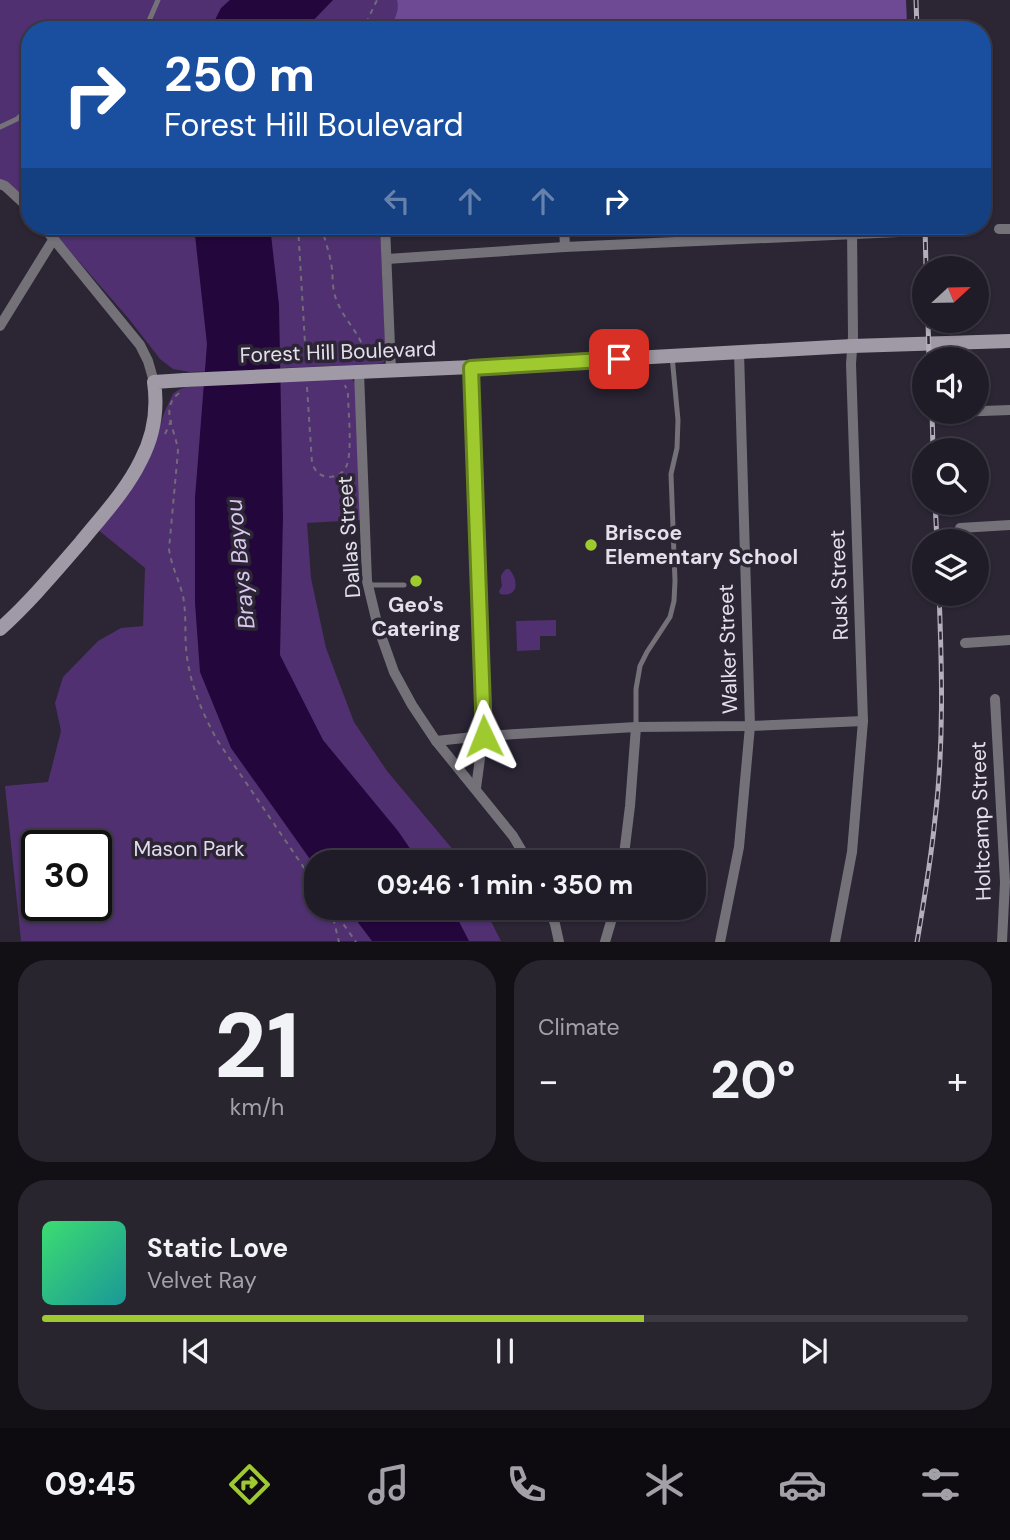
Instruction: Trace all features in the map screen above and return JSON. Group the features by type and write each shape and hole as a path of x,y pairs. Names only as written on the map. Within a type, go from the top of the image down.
{"street":[{"path":"0,184 21,201"},
{"path":"0,629 51,577 113,504 142,459 154,425 154,382 140,345 49,235"},
{"path":"386,235 391,370"},
{"path":"564,235 565,247"},
{"path":"387,259 768,235"},
{"name":"Rusk Street","path":"835,942 852,852 863,720 851,364 852,235"},
{"path":"0,326 53,240"},
{"name":"Forest Hill Boulevard","path":"154,382 182,386 334,373 471,368 852,346 1010,341"},
{"name":"Walker Street","path":"720,942 739,847 750,726 739,352"},
{"path":"471,368 484,736 476,788"},
{"name":"Dallas Street","path":"363,372 368,585 378,627 394,672 412,705 436,741 476,788 521,850"},
{"path":"989,411 1010,410"},
{"path":"960,528 1010,525"},
{"path":"965,643 1010,640"},
{"name":"Holtcamp Street","path":"995,699 1006,821 1002,942"},
{"path":"436,741 636,727 750,726 863,720"},
{"path":"625,850 631,806 636,727"},
{"path":"554,920 559,942"},
{"path":"606,942 612,920"}],"lane":[{"path":"149,21 158,0"},
{"path":"0,127 21,115"},
{"path":"53,240 57,235"},
{"path":"636,727 636,689 640,666 670,617 674,601 671,474 677,448 678,420 672,356"},
{"path":"368,585 404,585"}],"path":[{"path":"368,21 377,0"},
{"path":"323,235 332,267 337,304 357,333 366,355 363,372"},
{"path":"182,386 171,400 169,413 178,451 169,549 183,596 191,680 206,720 217,740 304,868"},
{"path":"334,920 339,942"},
{"path":"340,920 356,942"}],"green space":[{"path":"0,0 906,0 907,21 21,21 21,198 0,180"},
{"path":"56,235 380,235 386,359 383,363 190,372 173,369 160,359"},
{"name":"Mason Park","path":"346,376 355,383 361,520 307,523 311,578 326,648 354,722 387,771 453,850 304,850 304,920 490,920 501,941 21,941 5,786 48,782 61,731 55,703 63,677 98,641 121,628 143,626 145,568 97,529 154,447 164,413 173,394 186,387"},
{"path":"506,569 512,573 516,583 514,591 506,595 500,594 499,591 502,586 501,575"},
{"path":"556,620 556,636 540,636 540,650 517,651 516,621"}],"shaded area":[{"path":"397,0 906,0 907,21 394,21"}],"water":[{"path":"230,0 333,0 313,21 214,21 221,8"},
{"name":"Brays Bayou","path":"195,235 271,235 279,305 283,516 280,655 323,740 411,850 304,851 231,748 200,672 195,603 195,498 207,344"},
{"path":"356,920 458,920 469,941 372,941"}],"railway":[{"path":"916,0 917,21"},
{"path":"925,235 926,256"},
{"path":"928,333 929,347"},
{"path":"932,424 933,438"},
{"path":"936,515 936,529"},
{"path":"917,942 931,850 940,763 939,606"}],"place":[{"name":"Briscoe Elementary School","path":"591,545"},
{"name":"Geo's Catering","path":"416,581"}],"route":[{"path":"484,736 471,368 619,359"}]}
